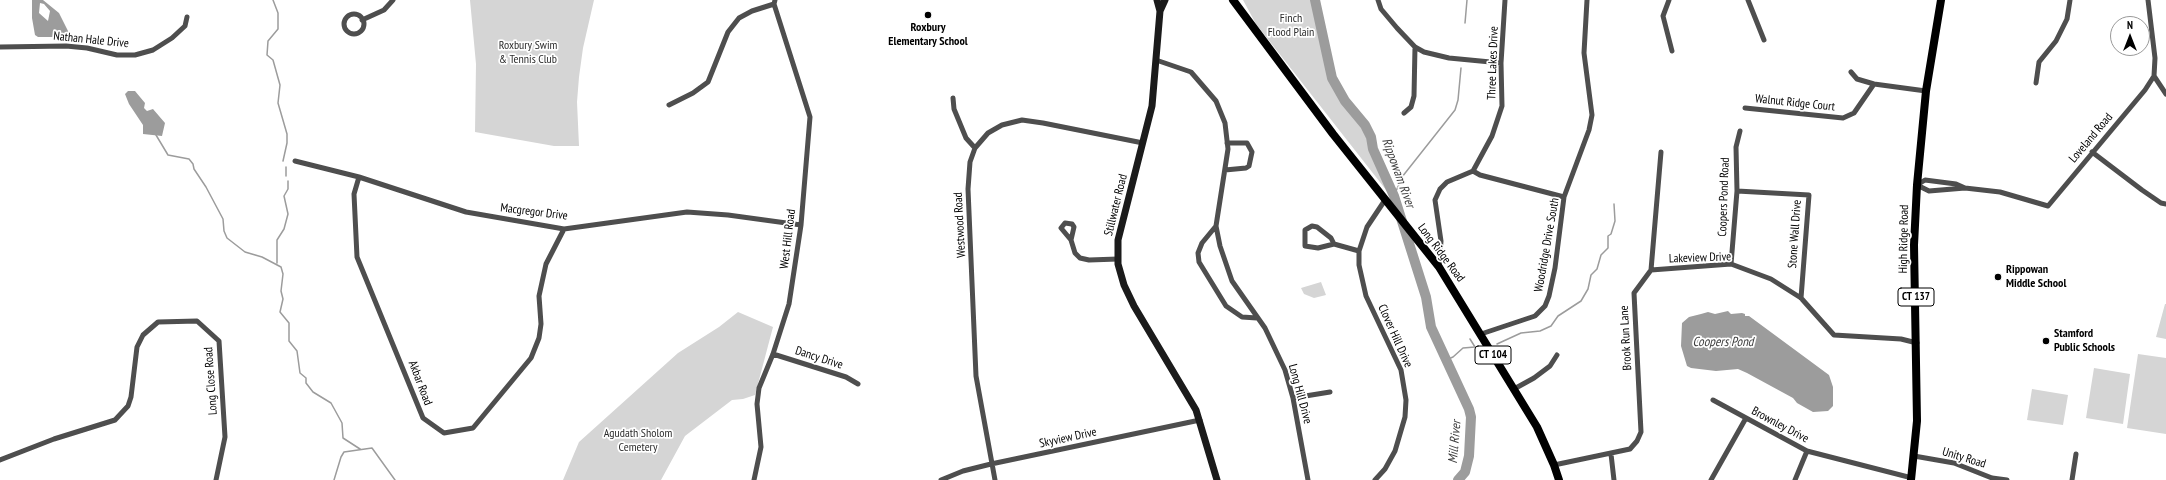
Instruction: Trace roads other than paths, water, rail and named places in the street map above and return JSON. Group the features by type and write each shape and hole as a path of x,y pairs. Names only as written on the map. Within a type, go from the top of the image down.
{"main road":[{"name":"Stillwater Road","path":"1158,0 1160,11 1152,106 1118,240 1118,259 1124,285 1134,306 1188,395 1200,420 1217,480"},
{"name":"Stillwater Road","path":"1160,11 1165,0"},
{"name":"Long Ridge Road","path":"1233,0 1385,200 1439,267 1537,428 1554,465 1559,480"},
{"name":"High Ridge Road","path":"1911,479 1917,421 1917,343 1914,245 1917,185 1926,91 1941,0"}],"street":[{"path":"362,20 384,10 393,0"},
{"path":"1378,0 1381,9 1415,47 1424,52 1449,58 1501,63"},
{"name":"Three Lakes Drive","path":"1473,171 1492,136 1502,106 1501,63 1505,0"},
{"name":"Woodridge Drive South","path":"1481,334 1535,316 1545,306 1556,268 1564,197 1589,130 1592,115 1584,52 1587,0"},
{"path":"1668,0 1663,16 1672,51"},
{"path":"1748,0 1764,40"},
{"path":"2036,83 2039,62 2056,41 2067,19 2070,0"},
{"path":"2148,0 2155,58 2154,76 2166,94"},
{"path":"669,105 693,93 708,82 728,32 740,18 752,10 774,2"},
{"name":"West Hill Road","path":"754,480 761,447 757,404 759,388 773,354 789,304 800,226 810,117 774,2"},
{"name":"Nathan Hale Drive","path":"0,47 66,46 87,48 117,55 135,55 153,50 172,38 185,26 187,16"},
{"path":"1404,113 1411,107 1414,96 1415,47"},
{"name":"Long Hill Drive","path":"1156,60 1191,72 1204,85 1216,101 1226,123 1227,144 1225,170 1216,213 1216,226 1220,246 1232,281 1265,328 1285,370 1293,398 1308,480"},
{"path":"1851,72 1857,79 1874,84 1926,91"},
{"name":"Loveland Road","path":"1917,185 1929,191 1965,188 2000,192 2048,206 2145,90 2154,76"},
{"name":"Walnut Ridge Court","path":"1745,108 1843,118 1854,113 1874,84"},
{"path":"953,98 954,109 966,138 975,148"},
{"name":"Westwood Road","path":"995,480 976,376 968,190 970,162 975,148 988,133 1002,125 1022,120 1043,122 1143,143"},
{"name":"Coopers Pond Road","path":"1732,264 1737,191 1736,154 1740,131"},
{"path":"1225,170 1246,168 1249,166 1252,152 1247,143 1227,144"},
{"path":"1651,270 1661,152"},
{"path":"2092,152 2142,190 2161,203 2166,204"},
{"name":"Macgregor Drive","path":"295,161 359,177 466,212 564,228 687,212 728,215 800,226"},
{"path":"1439,267 1441,241 1435,200 1440,189 1447,182 1473,171 1480,175 1564,197"},
{"name":"Akbar Road","path":"359,177 354,194 354,225 357,257 423,418 444,434 473,428 531,358 539,338 539,296 546,264 564,228"},
{"name":"Loveland Road","path":"1917,185 1922,182 1931,181 1956,184 1965,188"},
{"name":"Stone Wall Drive","path":"1737,191 1809,195 1801,298"},
{"name":"Clover Hill Drive","path":"1375,480 1385,469 1396,451 1405,417 1406,400 1401,370 1360,279 1359,251 1367,227 1385,200"},
{"path":"1216,226 1202,243 1198,252 1199,262 1226,306 1242,317 1257,318"},
{"path":"1334,244 1331,238 1317,226 1312,226 1305,230 1305,246 1318,248 1334,244 1359,251"},
{"path":"1071,240 1075,253 1080,258 1089,260 1118,259"},
{"name":"Lakeview Drive","path":"1651,270 1732,264 1771,279 1801,298 1834,335 1901,339 1917,343"},
{"name":"Brook Run Lane","path":"1554,465 1630,449 1637,441 1641,432 1634,293 1651,270"},
{"name":"Long Close Road","path":"0,460 47,442 115,420 125,410 131,398 137,347 143,335 158,322 197,321 219,341 225,437 216,480"},
{"name":"Dancy Drive","path":"773,354 846,377 858,384"},
{"path":"1514,389 1534,378 1550,366 1557,355"},
{"path":"1293,398 1330,392"},
{"name":"Brownley Drive","path":"1712,400 1807,451 1911,479"},
{"path":"1711,480 1746,418"},
{"name":"Skyview Drive","path":"941,480 963,471 991,464 1200,420"},
{"path":"1795,480 1807,451"},
{"path":"1611,454 1614,480"},
{"path":"2072,480 2076,454"},
{"name":"Unity Road","path":"1914,456 1954,463 1992,478 2007,480"}],"water":[{"path":"32,0 43,0 59,13 70,35 67,37 38,37 35,35 32,18","holes":["40,3 44,4 50,11 48,21 39,13"]},
{"path":"128,91 135,91 145,103 144,108 147,111 153,109 165,123 162,136 143,134 143,125 129,104 125,94"},
{"name":"Coopers Pond","path":"1728,311 1731,314 1742,313 1745,314 1745,316 1749,316 1829,375 1833,387 1833,406 1828,411 1813,412 1797,403 1793,398 1738,369 1716,371 1691,368 1687,366 1681,346 1682,323 1689,317 1708,312 1715,314"}],"waterway":[{"path":"273,0 278,13 278,29 268,41 267,55 273,60 280,85 278,103 287,134 287,143 283,161"},
{"name":"Rippowam River","path":"1315,0 1332,78 1345,101 1365,125 1371,137 1373,149 1394,196 1426,297 1431,327 1469,409 1471,417 1469,456 1465,472 1458,480"},
{"path":"1465,23 1467,0"},
{"path":"1394,196 1402,177 1455,110 1458,100 1461,68"},
{"path":"156,135 168,155 189,159 193,164 194,169 206,187 223,219 224,231 227,238 245,252 262,257 281,267 283,274 281,291 283,299 280,312 289,323 289,341 297,351 300,373 306,378 306,383 313,392 331,403 342,423 343,438 360,449"},
{"path":"286,167 286,176"},
{"path":"277,263 277,240 284,229 288,214 284,196 288,189 288,181"},
{"path":"1497,344 1521,333 1540,331 1551,326 1558,316 1581,301 1588,289 1591,275 1597,269 1601,255 1608,248 1608,236 1611,234 1615,221 1614,204"},
{"path":"1446,360 1453,357 1463,348 1475,347 1470,339"},
{"path":"334,480 344,452 372,448 395,480"}],"place":[{"name":"Roxbury Elementary School","path":"928,15"},
{"name":"Rippowan Middle School","path":"1998,277"},
{"name":"Stamford Public Schools","path":"2046,341"}],"park label":[{"name":"Finch Flood Plain","path":"1291,26"},
{"name":"Roxbury Swim & Tennis Club","path":"528,53"},
{"name":"Agudath Sholom Cemetery","path":"638,441"}],"water label":[{"name":"Mill River","path":"1455,442"}]}
